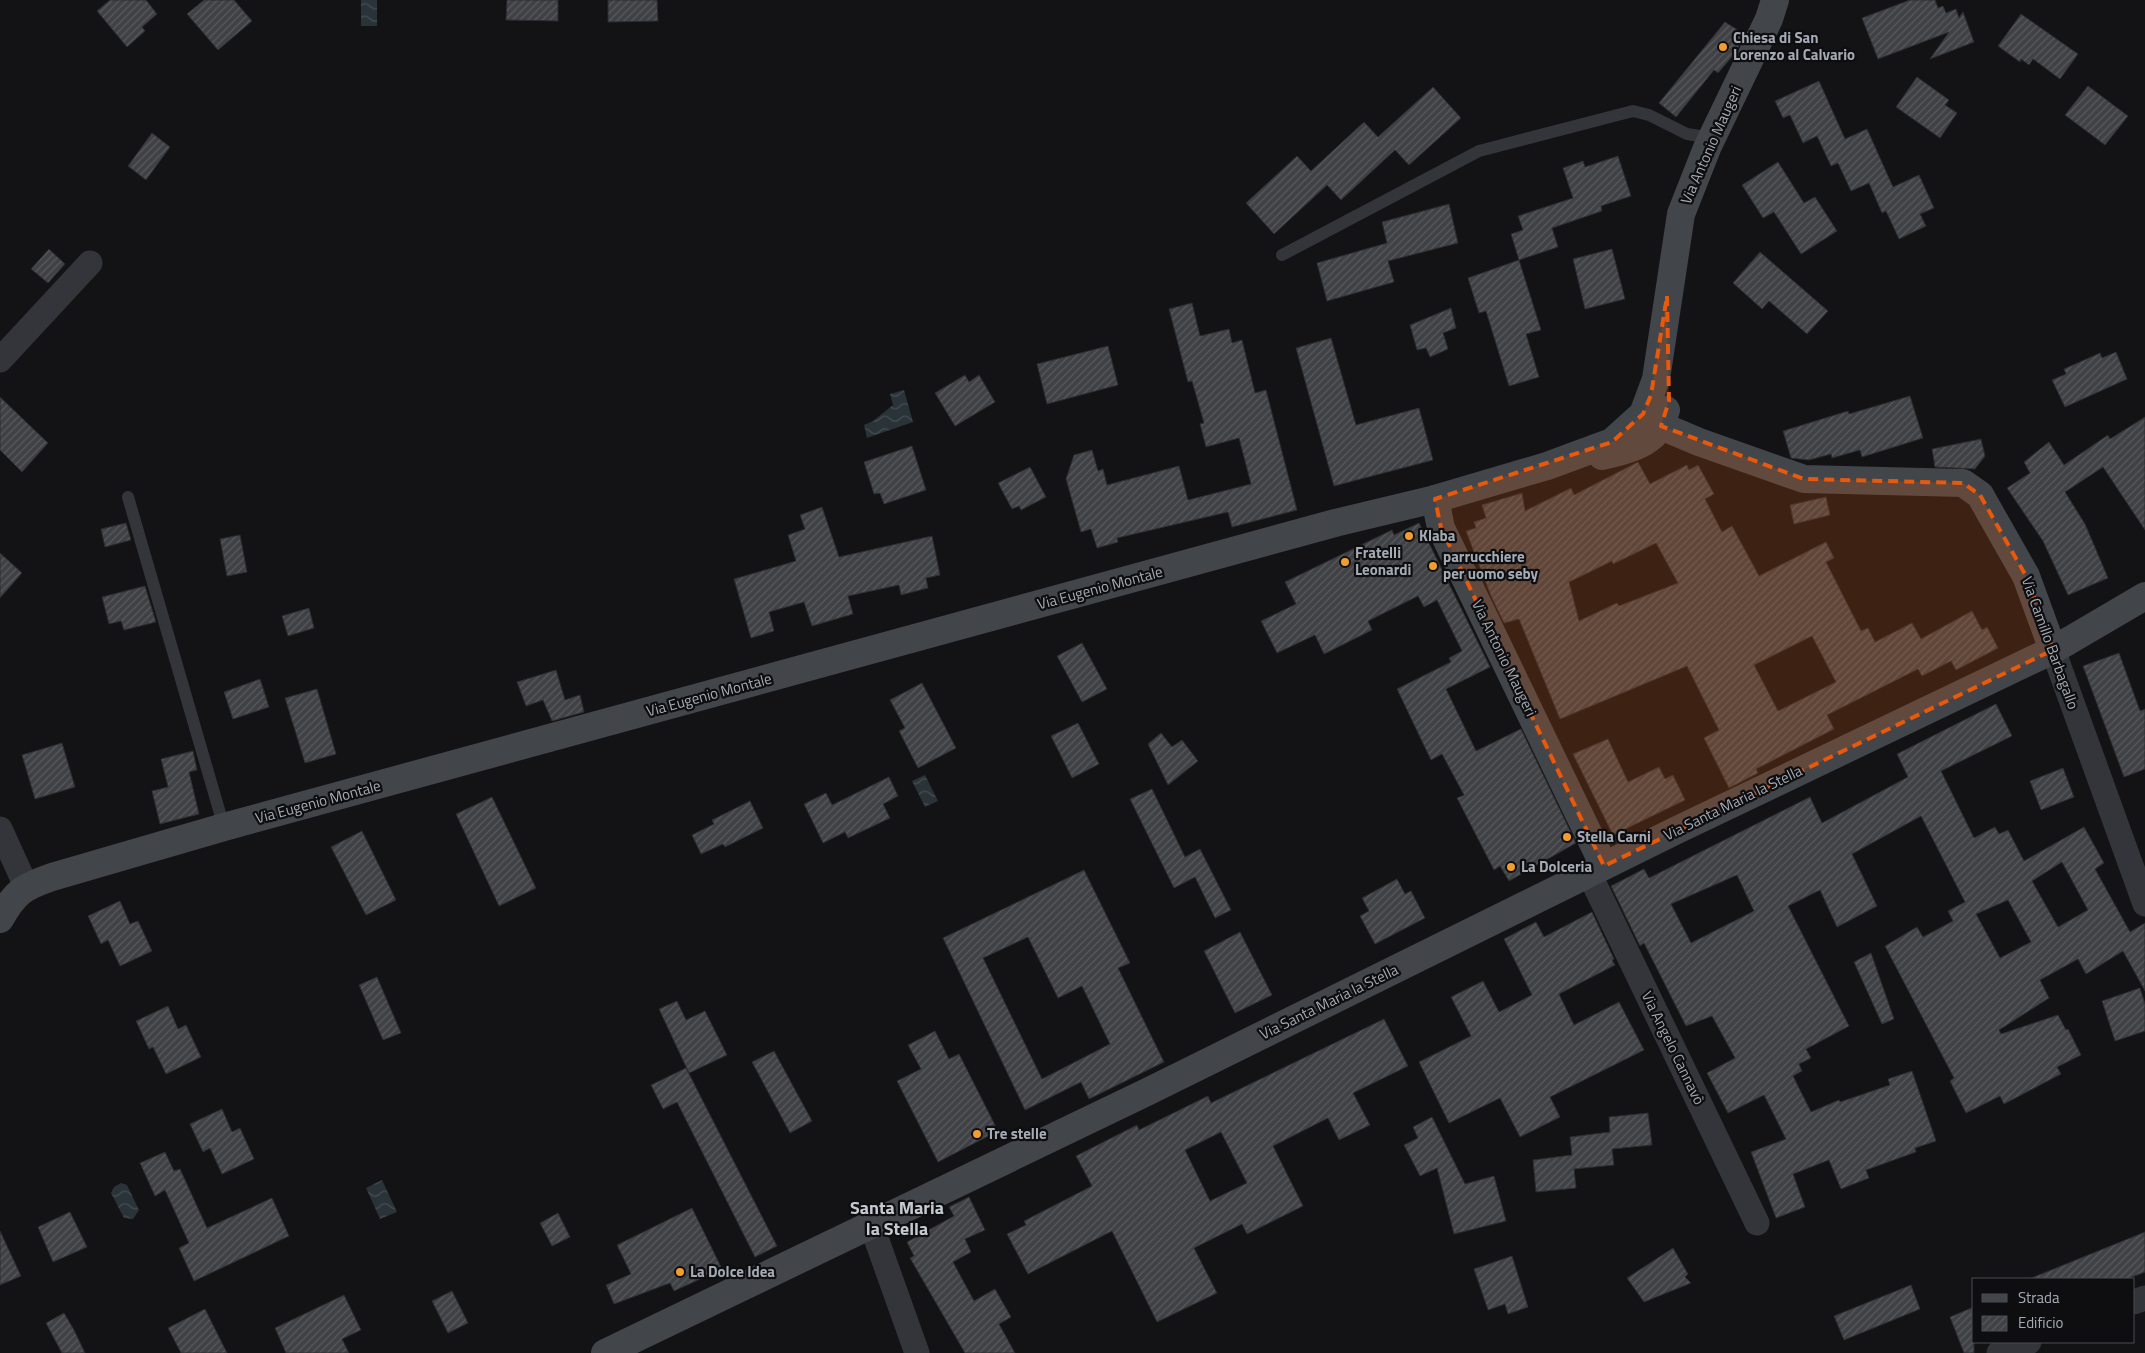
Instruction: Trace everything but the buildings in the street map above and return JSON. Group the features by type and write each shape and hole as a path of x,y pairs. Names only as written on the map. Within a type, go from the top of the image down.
{"street":[{"name":"Via Antonio Maugeri","path":"1652,420 1669,401 1667,296 1681,214 1712,138 1769,19 1775,0"},
{"path":"0,360 90,263"},
{"path":"1434,499 1547,466 1621,453 1638,446 1652,420"},
{"name":"Via Camillo Barbagallo","path":"1652,420 1804,479 1963,483 1980,495 2026,576 2145,904"},
{"name":"Via Antonio Maugeri","path":"1434,499 1441,528 1596,870"},
{"name":"Via Eugenio Montale","path":"26,886 224,827 1326,525 1434,499"},
{"name":"Via Santa Maria la Stella","path":"605,1353 1147,1092 1984,681 2053,650 2145,596"},
{"path":"0,829 26,886 12,899 0,919"},
{"name":"Via Angelo Cannavò","path":"1596,870 1757,1223"},
{"path":"871,1224 917,1353"},
{"path":"1999,1353 2026,1343"}],"lane":[{"path":"1282,255 1479,151 1633,111 1648,115 1686,134 1712,138"},
{"path":"128,497 224,827"}],"highlighted area":[{"path":"1667,296 1669,401 1661,426 1804,479 1963,483 1980,495 2026,576 2053,650 1604,866 1441,528 1435,499 1612,442 1643,414 1651,395"}],"water":[{"path":"361,0 377,0 377,26 361,26"},
{"path":"904,390 913,422 867,438 864,425 873,421 893,405 890,394"},
{"path":"925,775 938,801 925,807 912,781"},
{"path":"382,1180 397,1212 380,1219 366,1188"},
{"path":"121,1183 127,1185 139,1210 133,1219 124,1218 111,1193 114,1187"}],"place":[{"name":"Chiesa di San Lorenzo al Calvario","path":"1723,47"},
{"name":"Klaba","path":"1409,536"},
{"name":"Fratelli Leonardi","path":"1345,562"},
{"name":"parrucchiere per uomo seby","path":"1433,566"},
{"name":"Stella Carni","path":"1567,837"},
{"name":"La Dolceria","path":"1511,867"},
{"name":"Tre stelle","path":"977,1134"},
{"name":"La Dolce Idea","path":"680,1272"}],"district":[{"name":"Santa Maria la Stella","path":"897,1218"}]}
